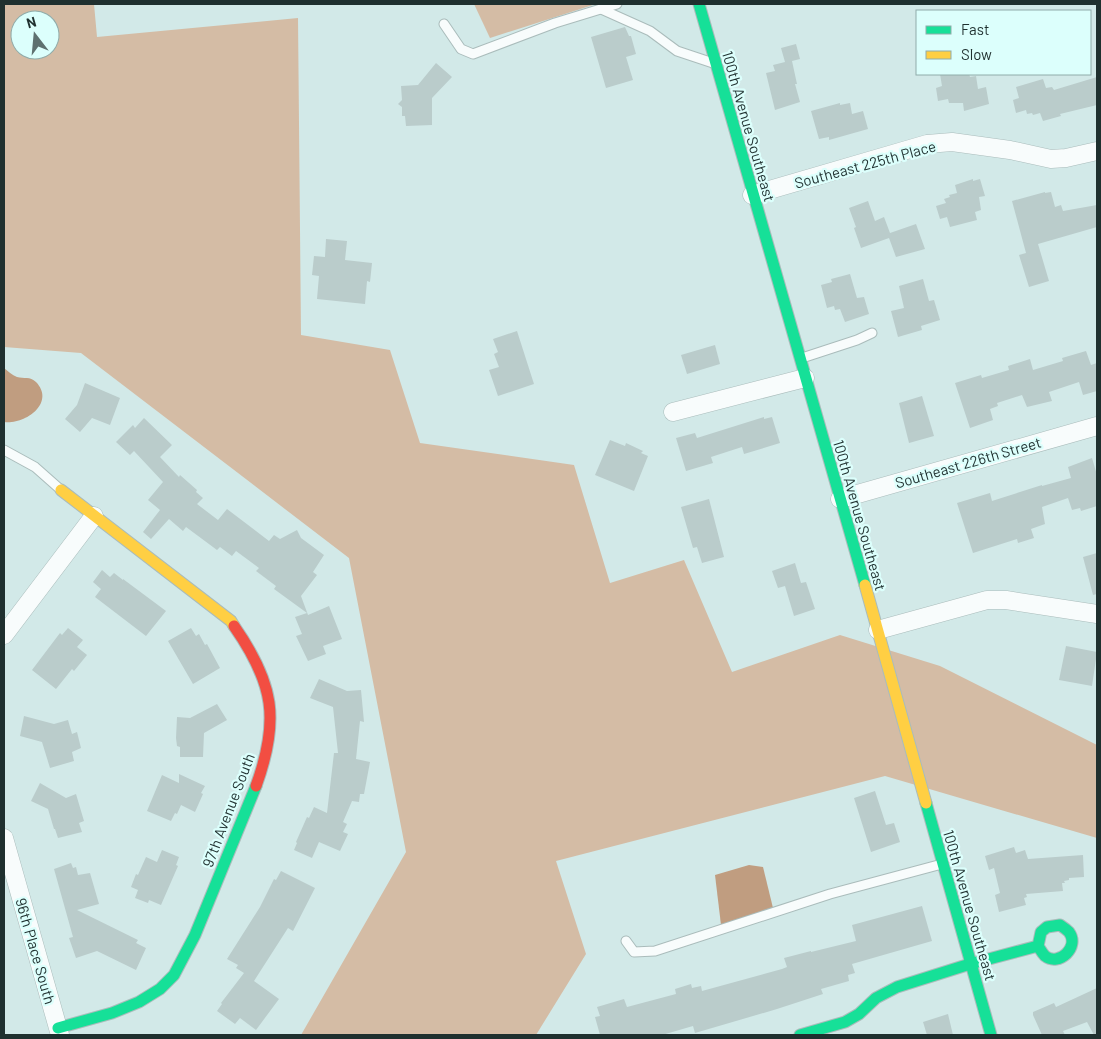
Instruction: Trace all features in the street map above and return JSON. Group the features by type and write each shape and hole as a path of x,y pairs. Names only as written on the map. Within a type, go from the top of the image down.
{"street":[{"name":"100th Avenue Southeast","path":"699,4 804,378 878,630 991,1035"},
{"name":"Southeast 225th Place","path":"752,195 927,144 952,142 1051,159 1066,158 1097,151"},
{"path":"673,412 804,378"},
{"name":"Southeast 226th Street","path":"840,499 1097,426"},
{"name":"97th Avenue South","path":"59,1032 137,1004 158,991 174,975 188,949 254,789 268,750 271,721 268,693 260,666 232,621 61,490"},
{"path":"4,635 94,516"},
{"path":"878,630 987,600 1006,600 1097,614"},
{"name":"96th Place South","path":"4,838 59,1032"},
{"path":"800,1035 845,1022 859,1014 876,998 893,988 970,964 1038,946"}],"lane":[{"path":"444,24 461,48 473,54 617,4"},
{"path":"602,9 650,31 677,51 716,64"},
{"path":"799,358 857,340 872,332"},
{"path":"4,450 35,467 61,490"},
{"path":"626,941 634,952 655,951 830,894 942,864"}],"shaded area":[{"path":"4,4 94,4 97,37 298,18 301,335 390,350 420,443 574,465 610,583 684,560 732,672 840,635 940,666 1097,745 1097,838 885,776 556,861 586,954 536,1035 301,1035 406,852 349,558 81,353 4,347"},
{"path":"474,4 596,4 490,38"},
{"path":"4,368 17,377 34,380 41,390 42,398 40,405 29,416 21,420 4,422"},
{"path":"749,865 763,867 773,908 721,925 715,875"}],"building":[{"path":"625,27 629,36 631,36 636,54 626,57 633,80 606,88 591,37"},
{"path":"796,44 800,59 792,61 800,102 775,110 766,73 775,71 773,65 785,62 781,48"},
{"path":"436,63 452,77 432,98 432,125 406,126 405,116 402,116 402,107 398,104 402,100 401,86 418,85"},
{"path":"940,75 976,76 978,89 986,87 989,104 964,111 963,103 949,103 948,99 938,101 936,88 942,86"},
{"path":"1097,77 1097,105 1060,114 1061,116 1043,121 1040,113 1027,114 1026,110 1016,113 1013,100 1019,98 1016,87 1043,79 1046,88 1052,87 1054,90"},
{"path":"840,103 840,105 850,103 852,114 863,111 868,129 829,140 829,137 819,139 811,111"},
{"path":"973,179 973,181 980,179 985,196 979,197 981,210 975,212 977,220 950,227 947,217 940,219 936,206 946,203 944,199 950,197 949,195 957,193 955,185"},
{"path":"1051,192 1055,207 1061,205 1063,211 1097,205 1097,227 1038,244 1049,281 1029,287 1019,255 1026,253 1012,201"},
{"path":"868,201 875,221 884,217 890,233 916,224 925,249 896,257 889,238 861,248 849,208"},
{"path":"326,239 347,241 345,260 372,263 370,282 367,281 365,304 317,299 319,276 312,275 314,256 325,257"},
{"path":"850,274 857,298 864,297 869,314 845,322 840,309 835,310 834,306 827,308 821,285 832,282 831,279"},
{"path":"923,279 929,301 934,300 940,320 921,326 922,330 898,337 891,311 904,308 899,286"},
{"path":"517,331 534,384 498,396 489,370 499,367 494,354 498,352 493,339"},
{"path":"715,345 720,364 687,374 681,355"},
{"path":"1086,351 1091,365 1097,363 1097,391 1083,395 1079,382 1049,392 1052,401 1027,407 1022,395 997,403 998,406 990,409 993,420 970,428 955,383 981,375 982,378 1009,370 1008,366 1030,359 1033,370 1063,361 1062,358"},
{"path":"85,383 120,398 110,425 92,418 80,432 65,419 77,405"},
{"path":"922,396 934,436 909,443 899,403"},
{"path":"764,417 764,419 772,417 780,443 744,454 742,447 711,457 713,463 686,471 676,438 695,433 697,438"},
{"path":"144,418 172,445 160,457 179,477 180,475 197,490 196,492 203,498 197,504 218,520 227,509 269,541 274,535 280,539 297,530 301,538 324,555 313,572 317,575 301,596 308,615 329,606 342,639 323,646 326,654 308,661 296,636 302,634 295,617 307,613 274,589 276,586 256,571 259,568 236,551 232,556 220,547 217,550 186,527 183,531 169,519 151,539 143,532 160,510 148,500 163,482 134,451 130,455 116,442 133,425 135,428"},
{"path":"610,440 625,446 626,443 643,451 641,453 648,456 634,491 595,475"},
{"path":"1092,458 1097,475 1097,506 1081,511 1080,508 1072,510 1068,498 1042,507 1045,524 1031,529 1034,538 1018,543 1017,539 973,553 957,503 990,493 992,501 1071,478 1068,467"},
{"path":"709,499 724,557 702,563 697,547 693,548 681,507"},
{"path":"1097,553 1097,594 1093,595 1083,557"},
{"path":"795,563 801,583 806,582 815,609 794,616 785,586 778,588 772,571"},
{"path":"102,570 110,577 114,573 166,611 146,636 95,597 101,589 93,582"},
{"path":"68,628 83,640 77,647 87,655 74,671 72,669 56,689 32,670 60,633 62,635"},
{"path":"191,628 196,636 199,634 205,645 207,644 220,668 193,684 168,641"},
{"path":"1066,646 1097,652 1092,686 1059,680"},
{"path":"319,679 347,691 361,690 364,722 360,721 356,759 370,762 364,794 360,794 359,802 352,801 343,822 347,824 343,832 348,834 340,851 319,842 312,858 294,850 307,817 309,818 314,807 327,813 334,753 338,753 333,707 310,698"},
{"path":"217,704 227,720 204,733 203,757 180,757 180,747 177,746 176,738 177,717 190,718"},
{"path":"24,716 54,724 68,720 72,734 77,732 81,748 72,752 74,761 50,768 42,742 20,736"},
{"path":"179,774 205,786 195,812 181,805 171,821 147,811 162,775 179,783"},
{"path":"40,783 66,798 76,794 84,821 79,823 82,832 58,838 48,809 31,801"},
{"path":"875,791 886,825 894,823 900,842 871,852 854,798"},
{"path":"1014,847 1016,853 1025,850 1028,859 1083,855 1084,877 1069,878 1069,880 1064,881 1065,883 1062,883 1063,891 1026,894 1027,897 1024,898 1026,905 999,912 995,895 1000,893 994,868 989,870 985,856"},
{"path":"162,850 179,857 176,865 178,866 161,905 149,900 148,903 135,898 138,890 131,887 136,874 138,875 146,857 157,862"},
{"path":"71,863 73,868 76,867 78,875 90,873 99,904 77,910 138,940 136,943 146,948 136,970 97,951 76,958 69,938 73,937 54,869"},
{"path":"281,871 315,888 293,931 288,928 254,981 279,999 256,1030 240,1018 235,1024 217,1011 244,973 236,968 238,965 227,959 260,907 274,879 276,880"},
{"path":"922,906 932,941 852,964 855,973 848,975 849,981 821,989 823,994 695,1033 693,1026 662,1035 600,1035 595,1017 600,1016 597,1007 624,999 627,1007 676,994 675,989 691,984 692,988 701,986 702,991 782,969 787,967 784,958 856,941 852,925"},
{"path":"1097,988 1097,1035 1094,1035 1087,1022 1063,1031 1065,1035 1042,1035 1033,1012 1054,1003 1056,1007"},
{"path":"948,1014 953,1035 927,1035 923,1022"}],"traffic: fast":[{"path":"699,4 865,585"},
{"path":"58,1028 112,1013 139,1002 160,989 174,975 195,935 256,786"},
{"path":"926,803 991,1035"},
{"path":"800,1035 845,1022 859,1014 876,998 897,987 970,964 1038,946 1041,932 1047,927 1060,925 1069,932 1072,938 1070,949 1062,957 1056,959 1045,956 1038,946"}],"traffic: slow":[{"path":"61,490 231,621 234,626"},
{"path":"865,585 926,803"}],"traffic: jam":[{"path":"234,626 258,666 265,684 269,703 268,741 264,763 256,786"}]}
